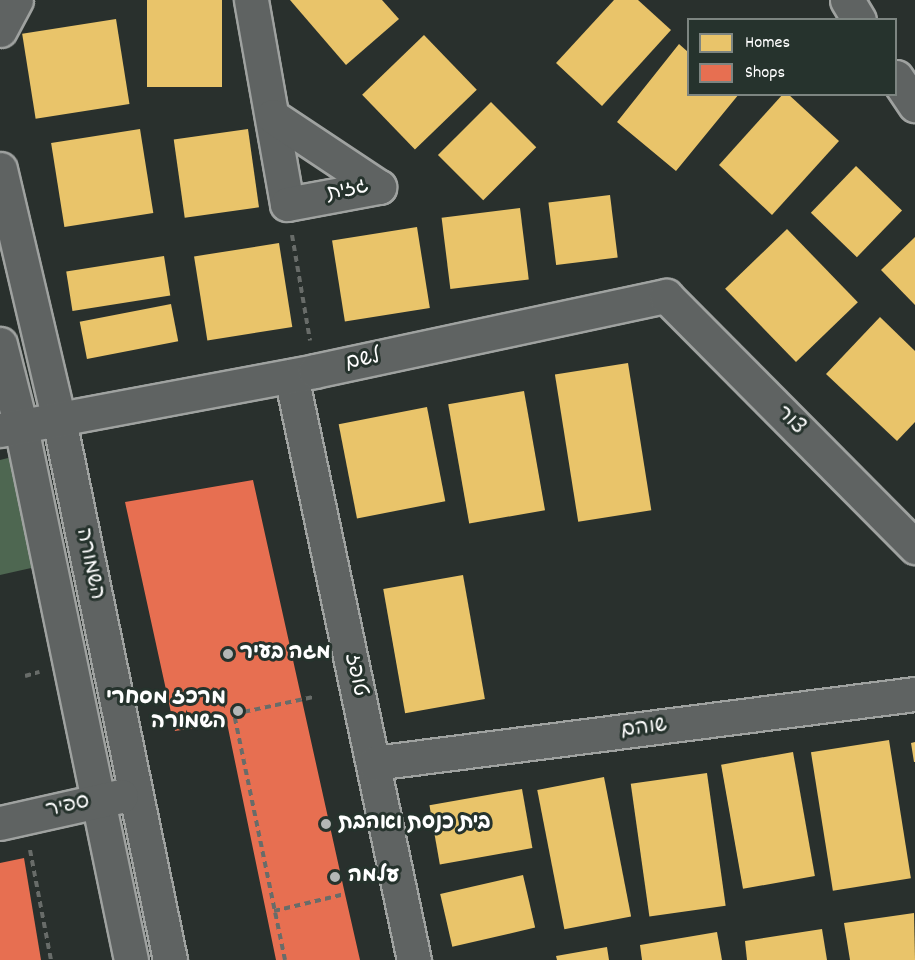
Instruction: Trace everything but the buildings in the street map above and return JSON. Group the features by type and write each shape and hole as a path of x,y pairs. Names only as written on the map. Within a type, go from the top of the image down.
{"street":[{"path":"0,30 16,0"},
{"path":"251,0 273,116 286,204"},
{"path":"847,0 858,18"},
{"path":"897,78 915,105"},
{"name":"גזית","path":"273,116 379,187 286,204"},
{"name":"השמורה","path":"0,170 59,420 171,960"},
{"name":"לשם","path":"10,429 300,379 666,296"},
{"name":"צור","path":"666,296 915,548"},
{"name":"השמורה","path":"0,344 10,429 99,800 130,960"},
{"name":"טופז","path":"300,379 414,960"},
{"name":"שוהם","path":"374,763 915,694"},
{"name":"ספיר","path":"0,823 137,792"}],"path":[{"path":"286,204 300,379"},
{"path":"25,676 42,671"},
{"path":"285,960 234,714 313,698"},
{"path":"21,851 31,850 51,960"},
{"path":"274,910 345,894"}],"green space":[{"path":"16,456 40,566 0,575 0,460"}],"place":[{"name":"מגה בעיר","path":"228,654"},
{"name":"מרכז מסחרי השמורה","path":"238,711"},
{"name":"בית כנסת ואהבת","path":"326,824"},
{"name":"עלמה","path":"335,877"}]}
